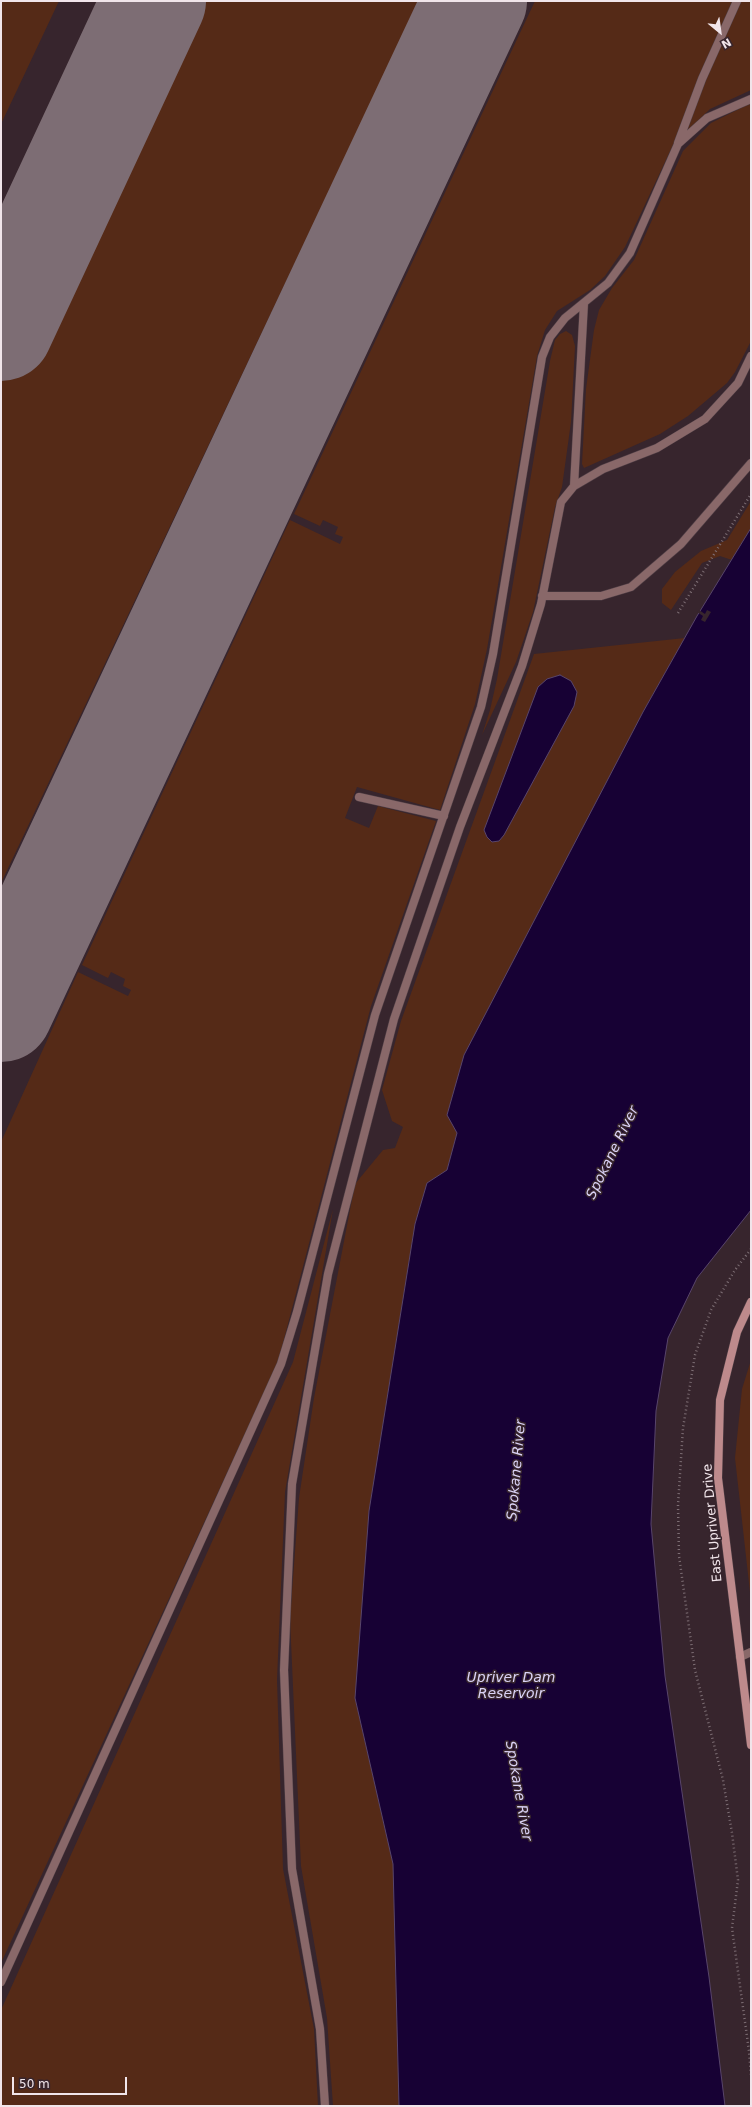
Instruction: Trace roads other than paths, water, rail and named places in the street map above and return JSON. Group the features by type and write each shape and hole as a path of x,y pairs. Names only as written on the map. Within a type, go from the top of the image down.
{"main road":[{"name":"East Upriver Drive","path":"751,1302 736,1332 720,1400 718,1478 751,1745"}],"street":[{"path":"1,1982 281,1364 297,1312 375,1015 474,730 493,654 542,357 554,332 565,318 608,283 630,253 678,144 702,80 736,1"},
{"path":"678,144 707,118 751,99"},
{"path":"574,486 584,303"},
{"path":"325,2106 320,2029 292,1868 284,1670 292,1484 328,1274 394,1019 460,827 522,666 542,596 561,502 574,486 603,469 657,448 705,419 738,383 751,356"},
{"path":"542,596 601,596 631,587 681,544 751,463"},
{"path":"359,797 444,816"},
{"path":"740,1658 751,1652"}],"water":[{"name":"Upriver Dam Reservoir","path":"751,528 751,1210 697,1278 668,1338 656,1411 651,1524 665,1676 709,1977 725,2106 399,2106 393,1864 355,1698 369,1511 415,1224 427,1183 447,1170 457,1133 447,1115 464,1055 643,712 697,616"},
{"path":"560,675 571,681 577,692 574,706 504,835 499,841 492,842 487,837 484,830 538,687 547,679"}],"water label":[{"name":"Spokane River","path":"613,1153"},
{"name":"Spokane River","path":"517,1470"},
{"name":"Spokane River","path":"518,1791"}]}
